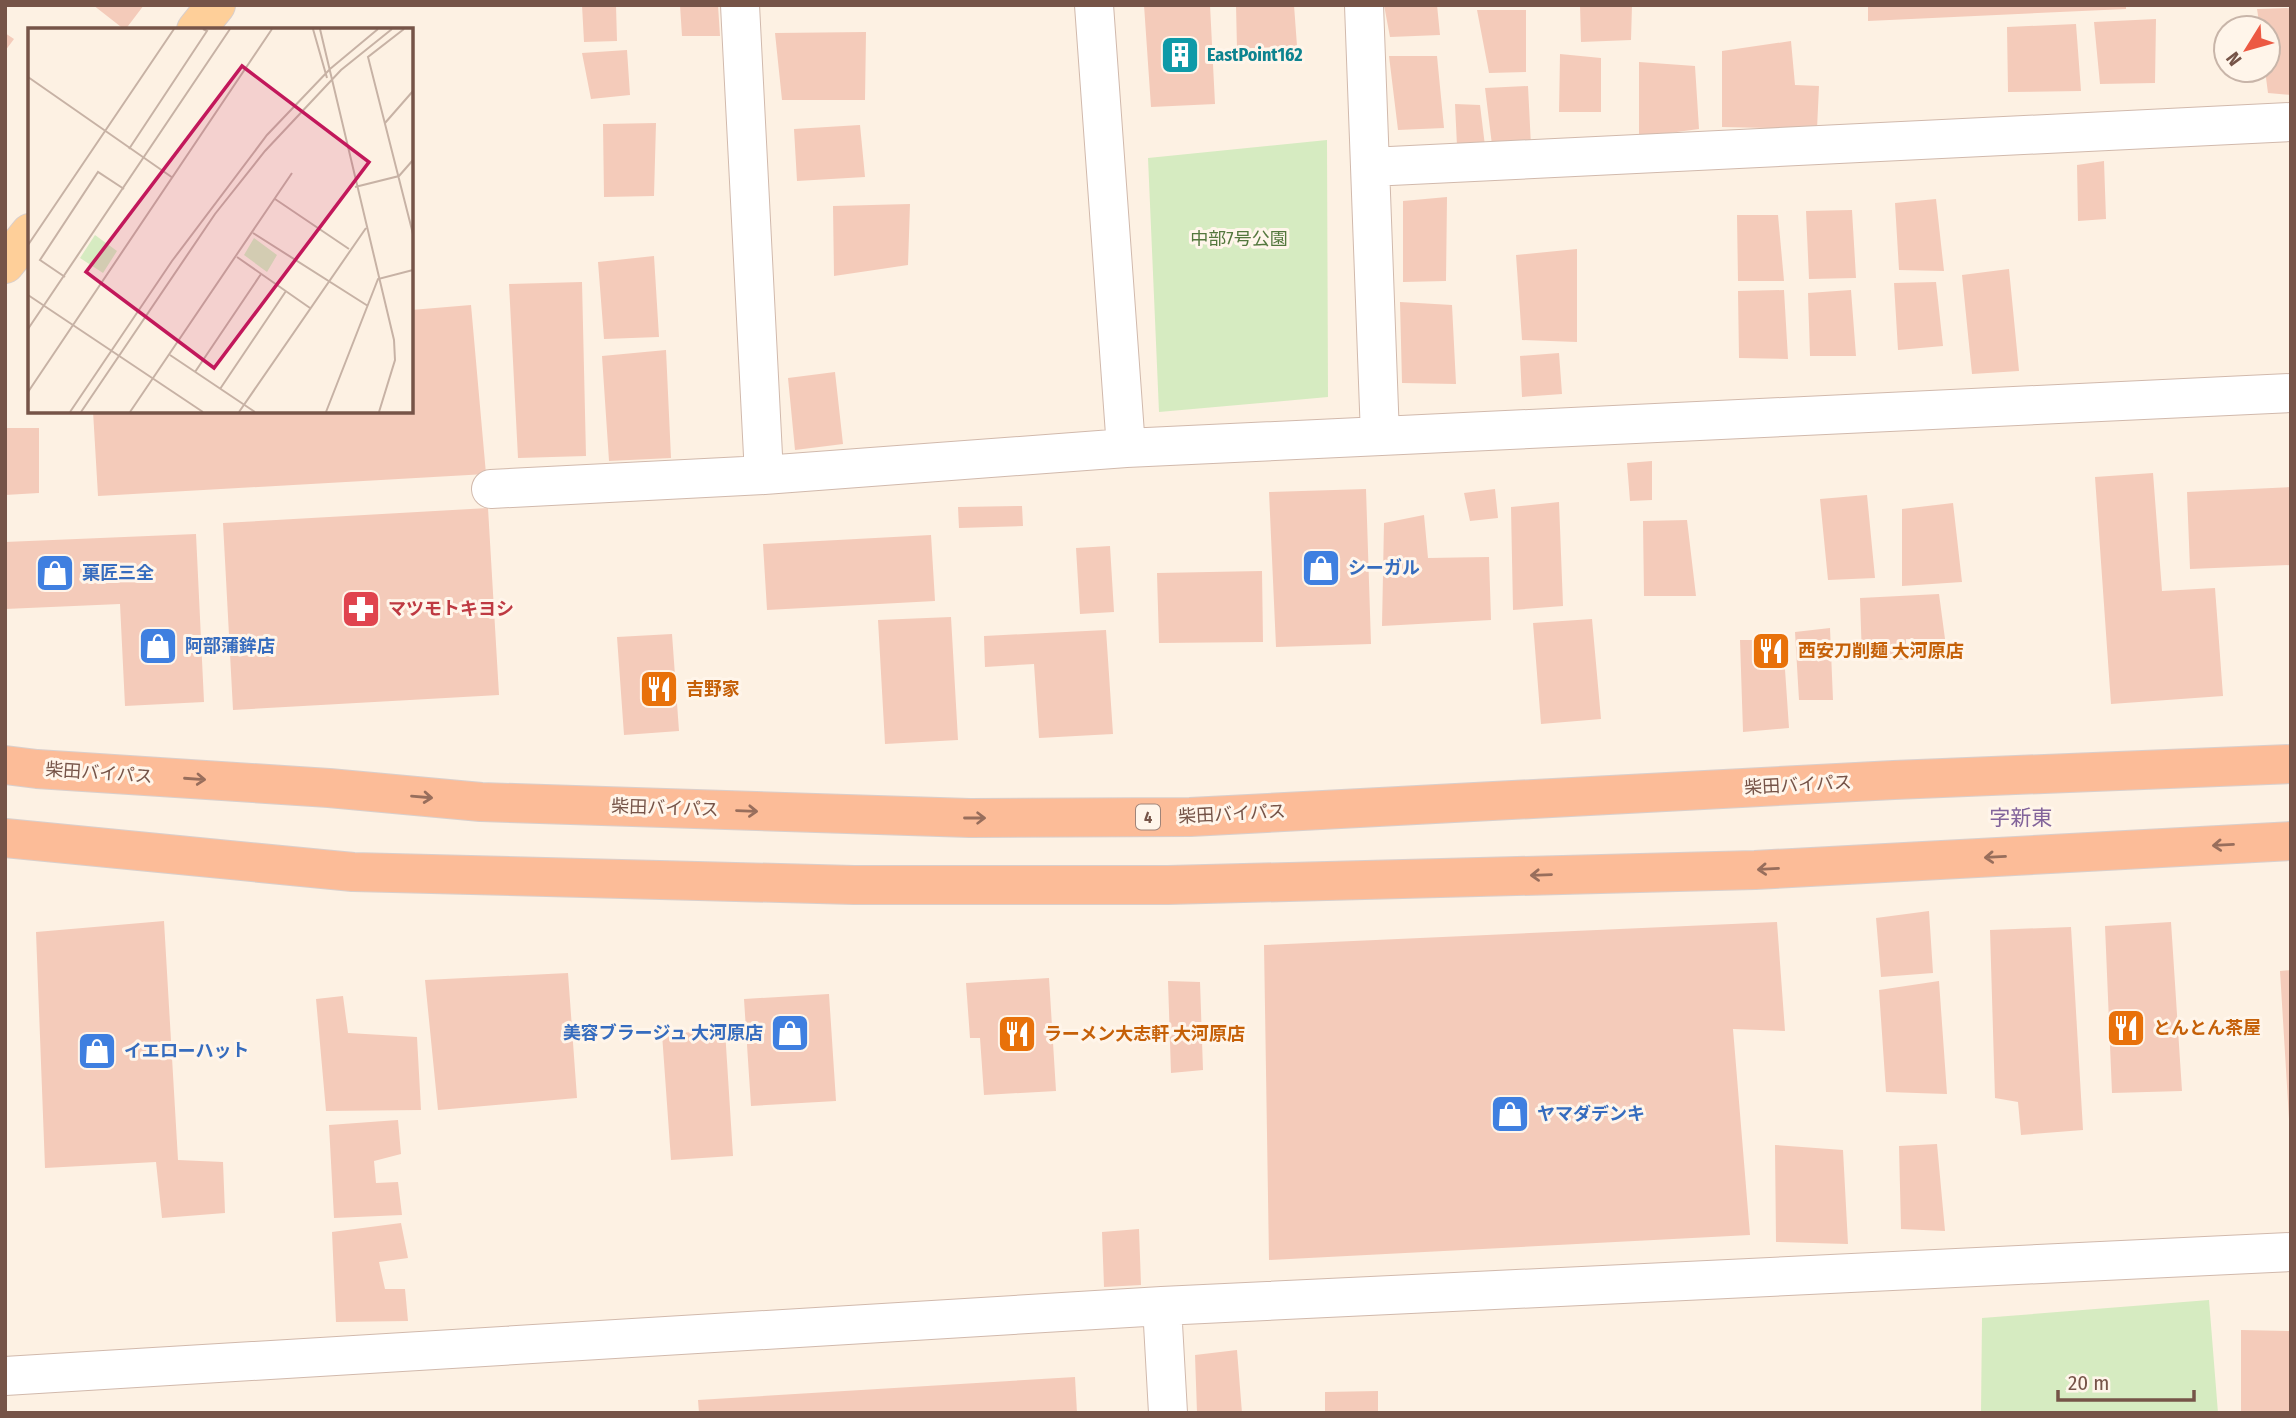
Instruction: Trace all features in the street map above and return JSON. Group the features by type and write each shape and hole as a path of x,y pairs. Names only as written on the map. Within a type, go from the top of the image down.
{"highway":[{"name":"柴田バイパス","path":"5,765 329,788 481,802 970,818 1190,817 1908,780 2291,764"},
{"path":"5,838 353,872 854,884 1100,885 1755,870 2291,841"}],"main road":[{"path":"198,28 216,5"},
{"path":"5,264 28,235"}],"street":[{"path":"740,5 764,475"},
{"path":"1094,5 1126,448"},
{"path":"1364,5 1380,436"},
{"path":"1370,167 2291,122"},
{"path":"491,489 764,475 1126,448 2291,393"},
{"path":"5,1376 1161,1306 2291,1252"},
{"path":"1161,1306 1168,1413"}],"green space":[{"name":"中部7号公園","path":"1327,140 1328,397 1159,412 1148,158"},
{"path":"2209,1300 2218,1413 1981,1413 1982,1318"}],"building":[{"path":"93,5 144,5 127,28 122,28"},
{"path":"582,5 616,5 617,41 584,42"},
{"path":"680,5 718,5 720,36 682,36"},
{"name":"EastPoint162","path":"1144,5 1210,5 1215,104 1151,107"},
{"path":"1236,5 1294,5 1297,46 1237,49"},
{"path":"1384,5 1437,5 1440,35 1390,37"},
{"path":"1580,5 1632,5 1631,40 1581,42"},
{"path":"1868,5 2126,5 2126,9 1868,21"},
{"path":"2291,8 2291,95 2268,93 2267,84 2282,84 2282,14 2258,14 2257,9"},
{"path":"1477,10 1526,10 1526,72 1489,73"},
{"path":"2156,19 2155,83 2100,84 2094,22"},
{"path":"2076,24 2081,91 2008,92 2007,27"},
{"path":"866,32 865,100 782,100 775,33"},
{"path":"5,33 14,39 5,51"},
{"path":"1791,41 1795,85 1819,86 1817,129 1722,127 1722,51"},
{"path":"627,50 630,95 591,99 582,53"},
{"path":"1560,54 1601,58 1601,112 1559,112"},
{"path":"1389,56 1437,56 1444,128 1398,130"},
{"path":"1639,62 1695,66 1699,129 1639,137"},
{"path":"1528,86 1531,146 1492,145 1485,88"},
{"path":"1455,104 1480,105 1485,146 1457,146"},
{"path":"656,123 654,196 604,197 603,124"},
{"path":"860,125 865,177 797,181 794,129"},
{"path":"2104,161 2106,219 2078,221 2077,165"},
{"path":"1447,197 1446,281 1403,282 1403,201"},
{"path":"1936,199 1944,271 1899,270 1895,203"},
{"path":"910,204 908,265 834,276 833,206"},
{"path":"1852,210 1856,278 1809,279 1806,211"},
{"path":"1737,215 1778,215 1784,281 1738,281"},
{"path":"1577,249 1577,342 1522,340 1516,255"},
{"path":"654,256 659,337 604,339 598,262"},
{"path":"2009,269 2019,371 1972,374 1962,275"},
{"path":"582,282 586,456 518,458 509,284"},
{"path":"1936,282 1943,346 1898,350 1894,283"},
{"path":"1784,290 1788,359 1739,358 1738,291"},
{"path":"1851,290 1856,356 1810,356 1808,293"},
{"path":"1400,302 1452,305 1456,384 1402,383"},
{"path":"471,305 486,474 98,496 93,413 413,413 413,310"},
{"path":"666,350 671,458 609,461 602,356"},
{"path":"1559,353 1562,394 1522,397 1520,356"},
{"path":"835,372 843,444 795,450 788,378"},
{"path":"5,428 39,428 39,493 5,495"},
{"path":"1652,461 1652,500 1630,501 1627,463"},
{"path":"2153,473 2162,591 2215,588 2223,696 2111,704 2095,477"},
{"path":"2291,487 2291,565 2190,569 2187,492"},
{"name":"シーガル","path":"1366,489 1371,644 1276,647 1269,492"},
{"path":"1495,489 1498,518 1470,521 1464,493"},
{"path":"1867,495 1875,578 1828,580 1820,499"},
{"path":"1559,502 1563,606 1513,610 1511,507"},
{"path":"1953,503 1962,582 1902,586 1902,509"},
{"path":"1022,506 1023,526 959,528 958,507"},
{"name":"マツモトキヨシ","path":"488,508 499,695 233,710 223,523"},
{"path":"1424,515 1428,558 1489,557 1491,620 1382,626 1384,523"},
{"path":"1687,520 1696,596 1644,596 1643,521"},
{"path":"196,534 204,702 125,706 120,604 5,609 5,542"},
{"path":"931,535 935,601 767,610 763,544"},
{"path":"1110,546 1114,612 1080,614 1076,548"},
{"path":"1262,571 1263,642 1159,643 1157,573"},
{"path":"1939,594 1945,639 1906,639 1906,660 1862,659 1860,598"},
{"path":"951,617 958,740 885,744 878,620"},
{"path":"1592,619 1601,719 1541,724 1533,623"},
{"path":"1830,628 1833,700 1799,700 1795,632"},
{"path":"1106,630 1113,734 1039,738 1034,664 985,667 984,636"},
{"path":"672,634 679,731 624,735 617,637"},
{"path":"1740,640 1783,640 1789,728 1743,732"},
{"path":"1929,911 1933,973 1881,977 1876,918"},
{"path":"164,921 178,1160 223,1162 225,1213 162,1218 156,1162 45,1168 36,932"},
{"path":"1777,922 1785,1031 1733,1029 1750,1235 1269,1260 1264,945"},
{"path":"2171,922 2182,1091 2112,1093 2105,926"},
{"path":"2071,927 2083,1130 2021,1135 2018,1102 1995,1098 1990,930"},
{"path":"2291,970 2291,1119 2289,1119 2280,971"},
{"path":"568,973 577,1098 438,1110 425,980"},
{"path":"1049,978 1056,1091 984,1095 980,1038 970,1038 966,983"},
{"path":"1168,981 1200,982 1203,1070 1171,1073"},
{"path":"1939,981 1947,1094 1886,1092 1879,990"},
{"path":"829,994 836,1101 751,1106 744,999"},
{"path":"343,996 348,1033 417,1037 421,1110 326,1111 316,999"},
{"path":"725,1030 733,1156 671,1160 662,1034"},
{"path":"398,1120 401,1154 374,1161 376,1183 398,1182 402,1215 334,1218 329,1125"},
{"path":"1937,1144 1945,1231 1901,1229 1899,1146"},
{"path":"1775,1145 1843,1150 1848,1244 1776,1242"},
{"path":"401,1223 408,1258 379,1262 385,1289 405,1289 408,1321 336,1322 332,1232"},
{"path":"1139,1229 1141,1285 1104,1287 1102,1232"},
{"path":"2241,1330 2291,1331 2291,1413 2241,1413"},
{"path":"1237,1350 1242,1413 1197,1413 1195,1355"},
{"path":"1075,1377 1077,1413 699,1413 698,1400"},
{"path":"1378,1391 1378,1413 1325,1413 1325,1392"}],"place":[{"name":"EastPoint162","path":"1180,55"},
{"name":"シーガル","path":"1321,568"},
{"name":"菓匠三全","path":"55,573"},
{"name":"マツモトキヨシ","path":"361,609"},
{"name":"阿部蒲鉾店","path":"158,646"},
{"name":"西安刀削麺 大河原店","path":"1771,651"},
{"name":"吉野家","path":"659,689"},
{"name":"とんとん茶屋","path":"2126,1028"},
{"name":"美容ブラージュ 大河原店","path":"790,1033"},
{"name":"ラーメン大志軒 大河原店","path":"1017,1034"},
{"name":"イエローハット","path":"97,1051"},
{"name":"ヤマダデンキ","path":"1510,1114"}],"district":[{"name":"字新東","path":"2021,818"}]}
